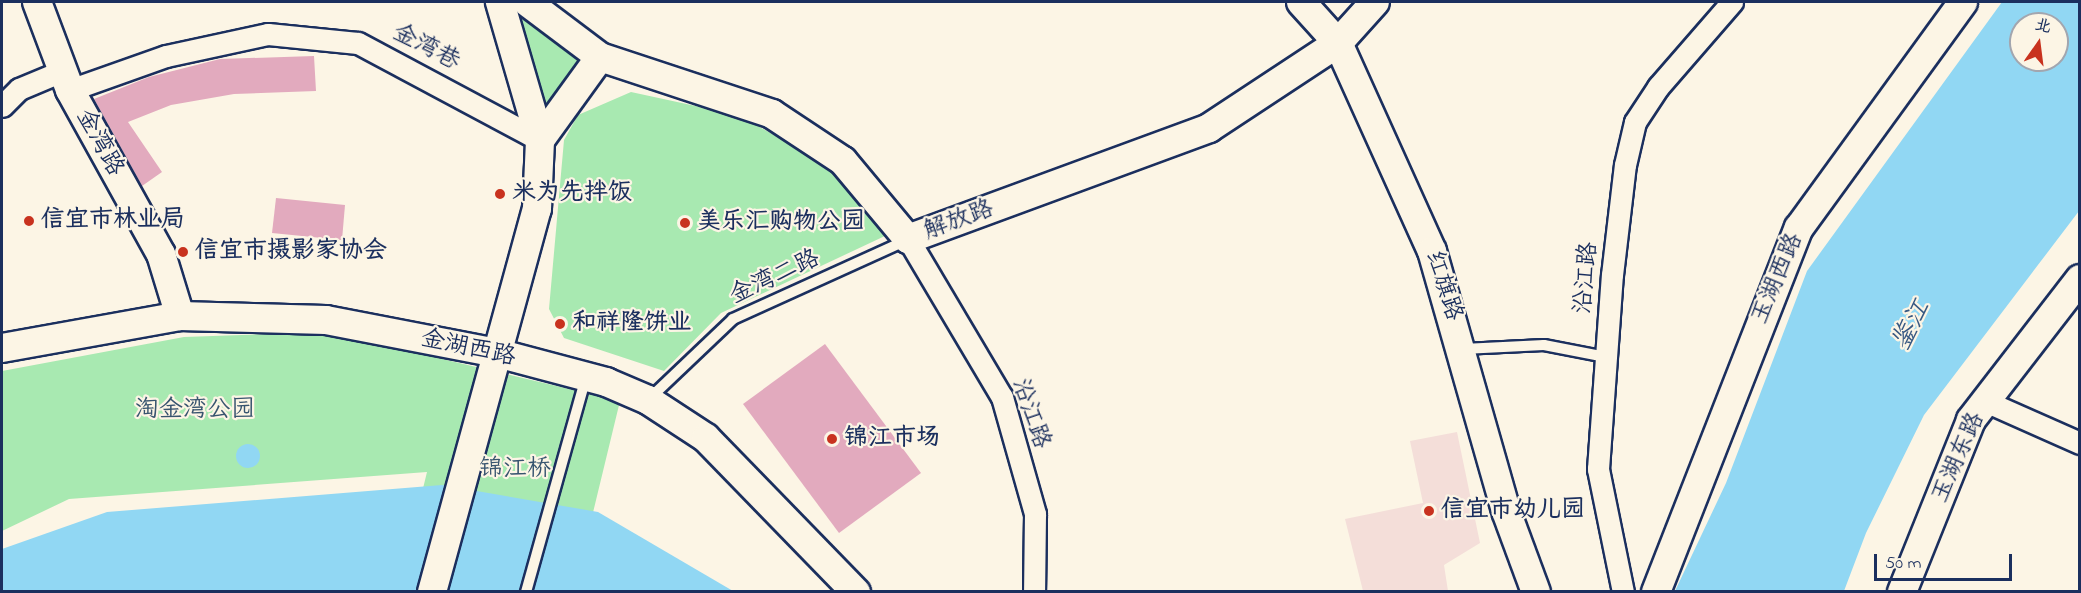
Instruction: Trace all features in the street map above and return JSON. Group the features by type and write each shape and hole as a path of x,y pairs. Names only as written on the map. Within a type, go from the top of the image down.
{"street":[{"name":"金湾路","path":"37,2 66,81 161,254 180,316"},
{"path":"432,591 537,209 540,140 500,2"},
{"name":"解放路","path":"527,2 600,57 772,114 843,161 908,239 1209,129 1338,43 1375,2"},
{"name":"红旗路","path":"1301,2 1338,43 1432,251 1462,349 1506,511 1536,591"},
{"name":"沿江路","path":"1623,591 1598,469 1606,357 1625,165 1635,122 1658,87 1732,2"},
{"name":"玉湖西路","path":"1656,591 1799,228 1963,2"},
{"name":"金湾巷","path":"2,106 19,89 66,81 268,34 358,43 540,140"},
{"path":"540,140 600,57"},
{"name":"沿江路","path":"908,239 1002,397 1035,514 1034,591"},
{"name":"玉湖东路","path":"1903,591 1971,420 2079,279"},
{"name":"金湖西路","path":"2,348 180,316 326,320 497,354 586,376 648,400 706,438 856,591"},
{"path":"1985,401 2079,443"}],"lane":[{"name":"金湾二路","path":"648,400 734,319 908,239"},
{"path":"1462,349 1544,345 1606,357"},
{"path":"526,591 586,376"}],"shaded area":[{"name":"信宜市幼儿园","path":"1457,432 1480,543 1444,565 1448,591 1363,591 1345,519 1423,503 1410,441"}],"green space":[{"path":"508,2 581,60 547,112"},
{"path":"631,92 728,113 758,126 839,172 887,235 721,313 664,371 564,338 549,309 564,140 578,115"},
{"name":"淘金湾公园","path":"328,332 620,401 574,591 398,591 427,472 69,499 2,531 2,371 184,337"}],"water":[{"name":"鉴江","path":"2002,2 2079,2 2079,211 1924,415 1866,533 1844,591 1675,591 1726,483 1807,271"},
{"path":"248,444 257,447 260,456 257,465 248,468 239,465 236,456 239,447"},
{"path":"442,485 598,512 733,591 2,592 2,549 107,512"}],"building":[{"path":"314,56 316,91 234,94 171,105 128,122 162,172 142,186 94,99 149,77 220,59"},
{"path":"276,198 345,205 342,240 272,233"},
{"name":"锦江市场","path":"825,344 921,473 839,533 743,404"}],"place":[{"name":"米为先拌饭","path":"500,194"},
{"name":"信宜市林业局","path":"29,221"},
{"name":"美乐汇购物公园","path":"685,223"},
{"name":"信宜市摄影家协会","path":"183,252"},
{"name":"和祥隆饼业","path":"560,324"},
{"name":"锦江市场","path":"832,439"},
{"name":"信宜市幼儿园","path":"1429,511"}],"park label":[{"name":"锦江桥","path":"515,470"}]}
